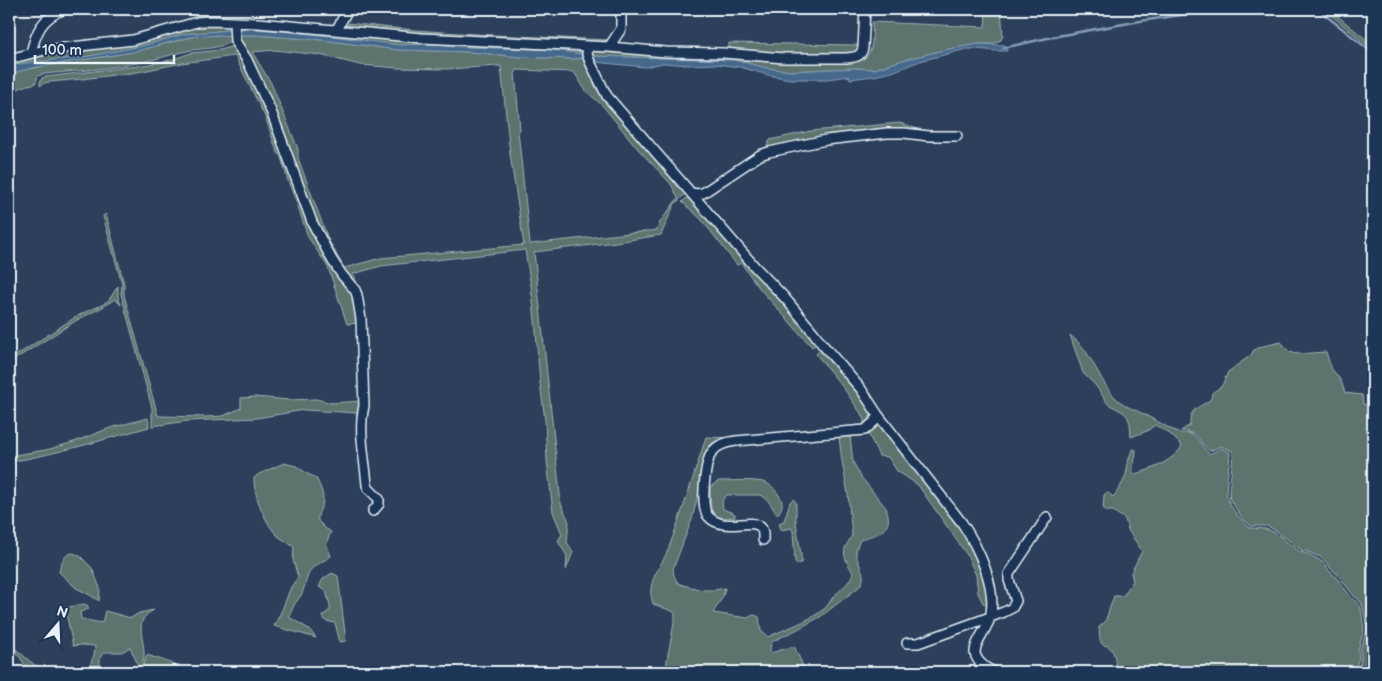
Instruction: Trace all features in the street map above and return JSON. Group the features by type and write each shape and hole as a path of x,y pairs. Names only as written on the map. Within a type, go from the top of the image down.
{"street":[{"path":"31,53 35,37 42,24 49,16 64,9"},
{"path":"337,29 348,9"},
{"path":"609,48 621,29 621,9"},
{"path":"9,59 45,50 133,40 197,22 211,21 234,29 258,23 588,54 609,48 723,53 784,58 848,58 857,57 862,54 864,9"},
{"path":"234,29 234,41 272,111 312,222 332,260 357,296 361,318 364,406 362,425 367,485 368,489 379,499 379,504 373,511"},
{"path":"588,54 606,96 756,268 785,298 861,389 878,415 972,539 989,582 991,608 990,618 975,648 977,660 994,672"},
{"path":"691,193 703,193 760,155 769,152 826,140 887,133 956,136"},
{"path":"763,540 763,531 754,523 725,524 716,522 706,513 703,500 708,462 716,448 724,443 736,441 865,430 874,422 878,415"},
{"path":"907,643 918,643 990,618 1012,608 1016,601 1009,580 1009,574 1048,517"}],"green space":[{"path":"986,9 1001,9 1003,35 1001,40 992,44 979,44 944,50 875,69 790,71 734,60 590,56 590,53 595,50 857,61 866,57 871,49 872,22 985,27"},
{"path":"1324,9 1329,9 1373,45 1373,50 1337,20"},
{"path":"348,23 445,32 608,40 595,43 376,32 349,28"},
{"path":"201,24 230,26 231,30 184,34 142,46 84,57 9,66 9,62 24,57"},
{"path":"251,25 579,50 582,54 554,50 454,45 400,45 270,30 249,29 236,31 237,27"},
{"path":"203,35 232,36 230,41 213,48 187,51 142,62 105,68 43,74 38,76 35,84 27,85 9,93 9,74 39,67 131,52"},
{"path":"237,35 323,40 398,50 471,52 520,57 583,58 597,90 684,190 685,194 674,205 661,235 534,252 561,504 569,522 567,542 573,552 566,570 567,556 558,541 562,534 553,512 535,320 525,250 381,266 353,274 360,300 326,245","holes":["275,50 320,55 360,65 398,68 445,69 501,66 510,154 524,245 381,258 344,268 328,239 298,158 298,149 271,83 252,52","517,70 574,72 586,91 603,106 638,149 671,184 678,198 660,222 657,230 530,244 518,131 520,130 515,74"]},
{"path":"729,43 860,46 859,51 850,56 731,51"},
{"path":"234,47 257,85 302,201 350,289 357,323 347,324 328,267 308,237 266,119 235,56 182,63 138,72 50,82 40,86 42,78 45,77 138,66 171,60 191,53"},
{"path":"900,123 920,130 938,131 938,134 921,134 765,150 770,140 811,131"},
{"path":"690,197 785,301 818,343 812,347 760,289 741,263 737,265 701,219 682,202"},
{"path":"106,214 124,284 124,295 158,416 223,416 241,408 241,398 255,397 289,400 316,399 332,403 362,401 359,413 304,410 257,418 188,421 152,426 152,408 121,294 122,284 103,216"},
{"path":"118,286 118,297 121,305 115,299 77,320 9,363 9,360 74,318 102,305 109,300"},
{"path":"1070,335 1084,349 1113,396 1122,403 1176,431 1191,434 1210,454 1221,448 1230,452 1227,496 1238,515 1250,528 1266,529 1274,532 1300,552 1308,554 1325,564 1352,598 1358,602 1361,608 1364,630 1358,650 1359,658 1354,672 1115,672 1114,655 1108,646 1103,645 1100,641 1099,627 1105,622 1114,596 1123,596 1133,581 1131,573 1142,551 1128,530 1125,519 1113,511 1107,511 1103,508 1104,495 1107,492 1113,497 1119,489 1125,477 1133,449 1136,450 1133,474 1146,471 1174,456 1182,446 1170,434 1155,425 1147,431 1131,437 1130,423 1127,416 1108,404 1096,386 1083,373"},
{"path":"1281,342 1289,352 1298,354 1326,352 1331,368 1341,381 1345,393 1362,395 1363,404 1373,407 1373,672 1357,672 1361,658 1360,650 1367,630 1360,600 1354,596 1337,574 1320,557 1301,550 1267,526 1251,526 1243,519 1230,500 1233,451 1221,446 1210,451 1196,436 1181,431 1190,425 1193,411 1211,399 1212,393 1222,386 1228,372 1259,347"},
{"path":"821,349 870,409 870,419 864,428 864,420 860,412 816,354"},
{"path":"148,418 149,427 62,451 9,462 9,456 46,450 74,442 110,428"},
{"path":"877,425 880,425 919,471 965,533 983,573 988,607 983,603 978,593 976,575 967,555 918,485 897,471 888,457 879,456 868,433"},
{"path":"850,436 853,462 861,477 886,508 888,522 883,530 860,540 856,552 863,578 859,587 820,617 773,641 771,644 771,653 794,646 804,672 666,672 675,613 653,604 652,584 673,536 706,437 735,438 729,438 705,467 692,519 673,569 674,576 678,583 703,590 725,588 723,596 713,613 748,618 754,615 758,616 761,631 768,637 818,614 847,583 853,573 844,553 852,535 839,437"},
{"path":"284,463 296,466 316,478 323,498 318,521 331,532 326,544 331,556 312,568 302,594 294,605 289,617 309,629 316,638 274,626 291,587 298,577 293,560 294,547 278,536 269,525 258,500 254,478"},
{"path":"719,481 750,481 768,484 780,497 782,502 781,509 777,515 767,500 759,495 727,495 722,503 723,509 735,514 735,517 717,517 711,509 710,487"},
{"path":"793,499 796,502 796,522 802,562 797,565 795,562 793,531 791,528 781,530 779,523 784,521 790,502"},
{"path":"72,553 79,555 92,568 100,588 99,601 76,588 59,572 64,558"},
{"path":"332,573 338,576 346,641 340,642 335,623 326,621 322,616 330,610 330,605 326,591 319,587 323,579"},
{"path":"84,604 89,609 80,612 81,619 102,623 105,611 131,618 139,613 154,610 148,614 142,624 144,655 139,672 133,672 139,667 130,647 122,652 104,652 100,659 101,671 87,672 94,655 95,646 73,646 65,608"},
{"path":"9,645 35,665 50,672 36,672 30,669 19,656 9,650"},
{"path":"147,655 168,662 188,672 141,672"}],"water":[{"path":"249,29 331,36 400,45 435,44 554,50 582,54 583,58 520,57 471,52 398,50 323,40 237,35 236,31"},
{"path":"231,30 232,36 190,37 133,52 37,67 9,74 9,66 84,57 142,46 184,34"},
{"path":"979,44 1005,45 1007,51 967,49 920,61 892,72 850,79 849,76 827,79 790,79 740,67 716,64 689,65 663,63 645,67 594,62 590,56 734,60 790,71 875,69 944,50"}],"waterway":[{"path":"1003,48 1140,21 1223,9"},
{"path":"1319,9 1373,53"}]}
